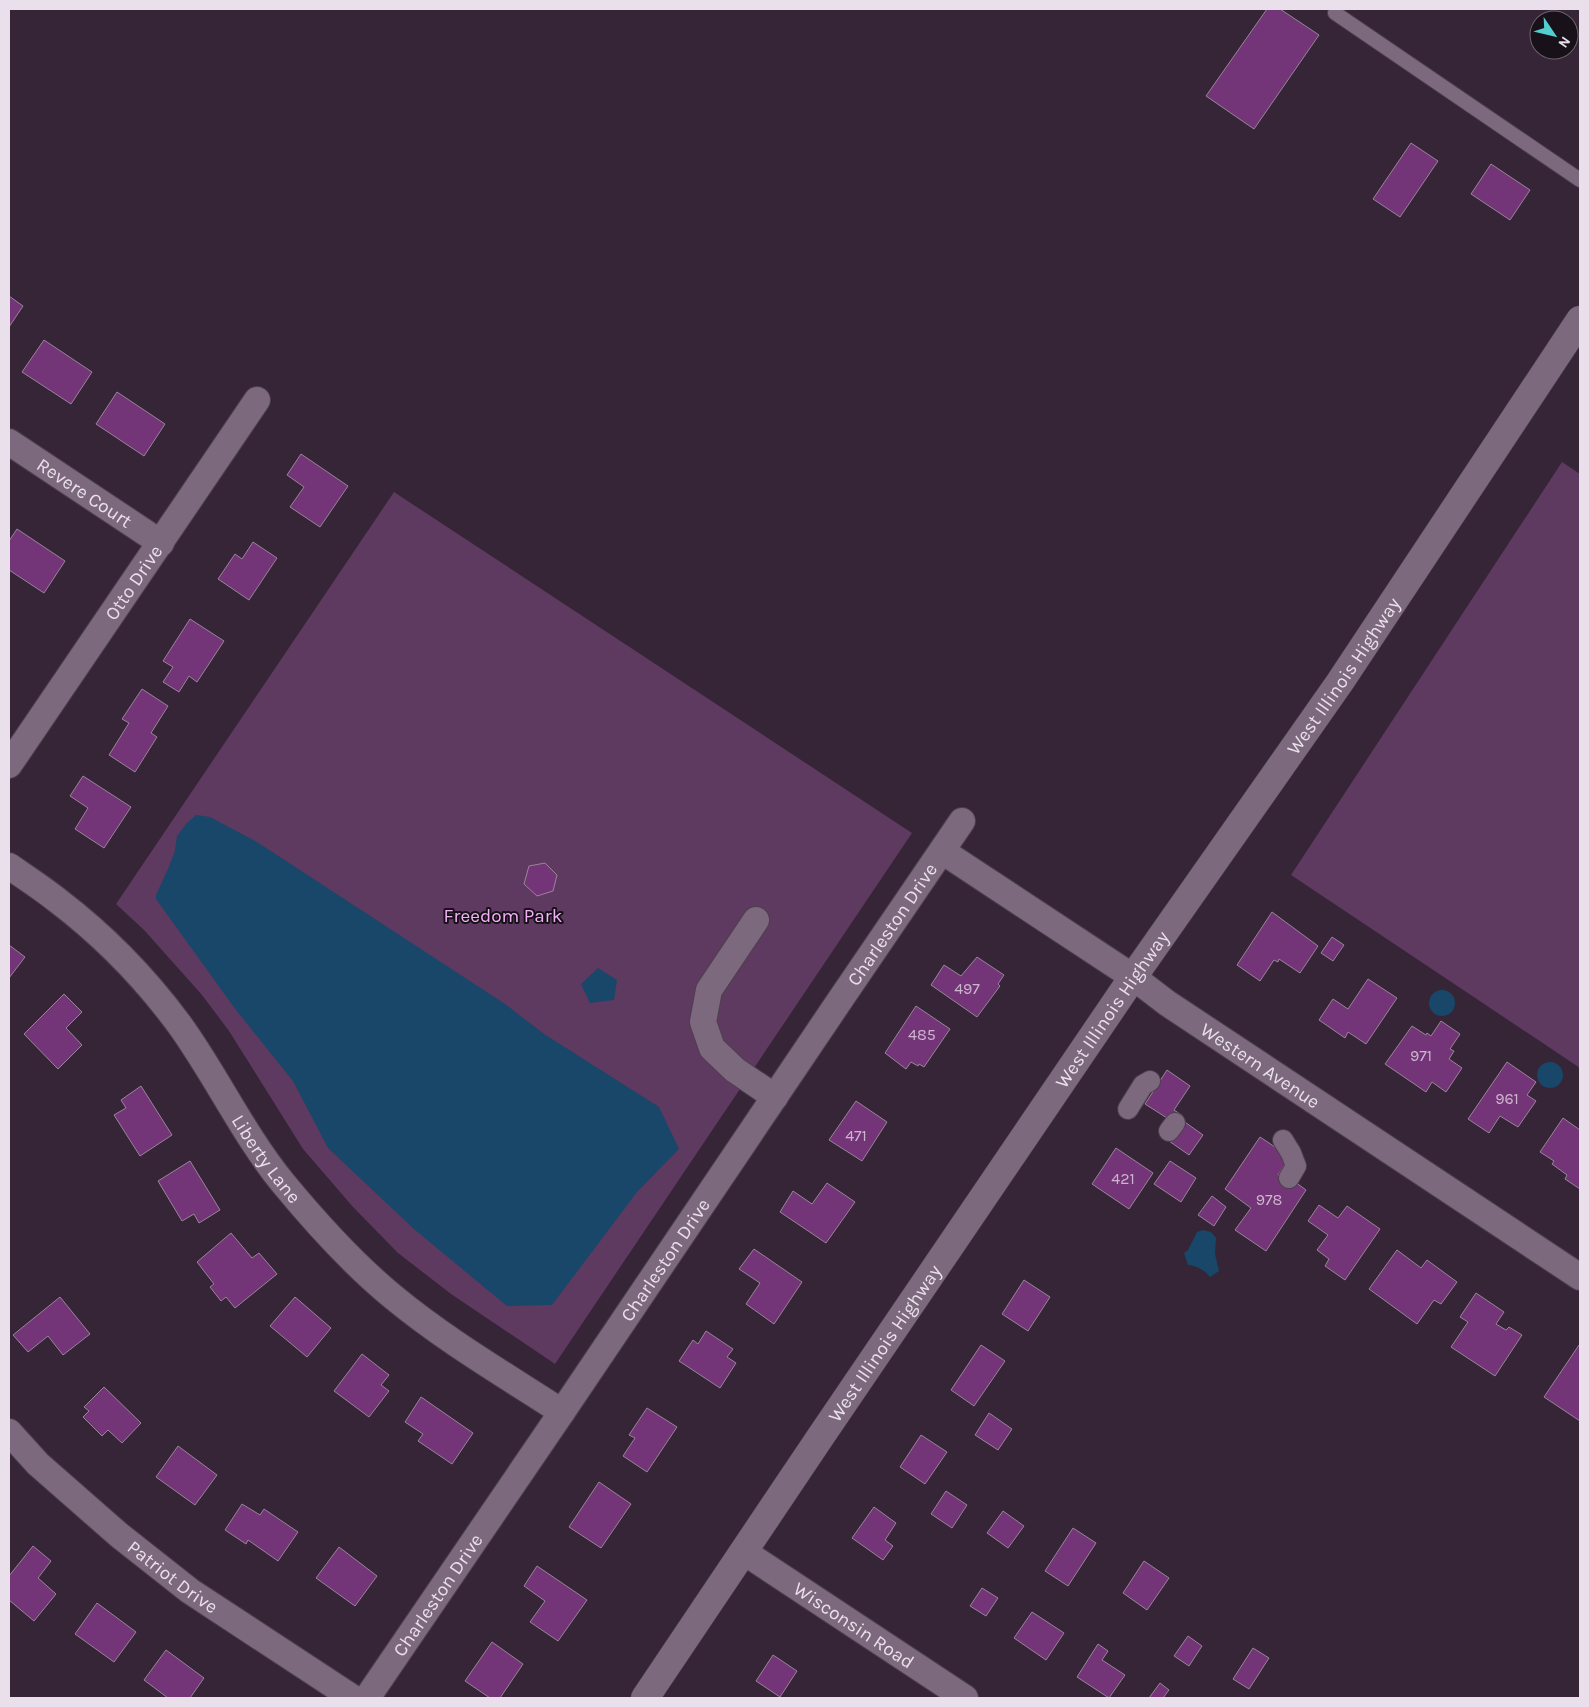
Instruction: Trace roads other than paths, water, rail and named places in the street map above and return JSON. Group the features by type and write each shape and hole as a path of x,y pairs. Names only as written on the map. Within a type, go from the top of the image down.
{"street":[{"name":"West Illinois Highway","path":"646,1698 1133,977 1340,682 1580,320"},
{"name":"Otto Drive","path":"9,765 257,400"},
{"name":"Revere Court","path":"9,442 160,544"},
{"name":"Charleston Drive","path":"367,1698 962,821"},
{"name":"Western Avenue","path":"942,851 1580,1277"},
{"name":"Liberty Lane","path":"9,866 58,900 101,938 139,976 178,1024 204,1061 255,1144 281,1181 337,1244 391,1295 416,1315 562,1412"},
{"path":"756,920 709,990 704,1022 712,1048 735,1070 775,1097"},
{"path":"1128,1109 1143,1085 1150,1081"},
{"path":"1282,1140 1291,1153 1296,1166 1289,1178"},
{"name":"Patriot Drive","path":"9,1432 38,1464 118,1535 190,1591 353,1698"},
{"name":"Wisconsin Road","path":"744,1552 965,1698"}],"lane":[{"path":"1335,13 1580,180"}],"water":[{"path":"196,815 210,817 257,842 505,1004 544,1034 659,1107 679,1149 637,1192 552,1305 507,1306 414,1229 328,1148 293,1081 236,1010 156,899 175,851 177,836"},
{"path":"598,968 617,980 614,1000 590,1003 581,984"},
{"path":"1442,990 1451,994 1455,1003 1451,1012 1442,1016 1433,1012 1429,1003 1433,994"},
{"path":"1550,1062 1559,1066 1563,1075 1559,1084 1550,1088 1541,1084 1537,1075 1541,1066"},
{"path":"1203,1230 1211,1232 1216,1238 1215,1254 1219,1271 1210,1277 1200,1269 1188,1265 1184,1253 1188,1250 1197,1232"}],"park label":[{"name":"Freedom Park","path":"503,915"}]}
